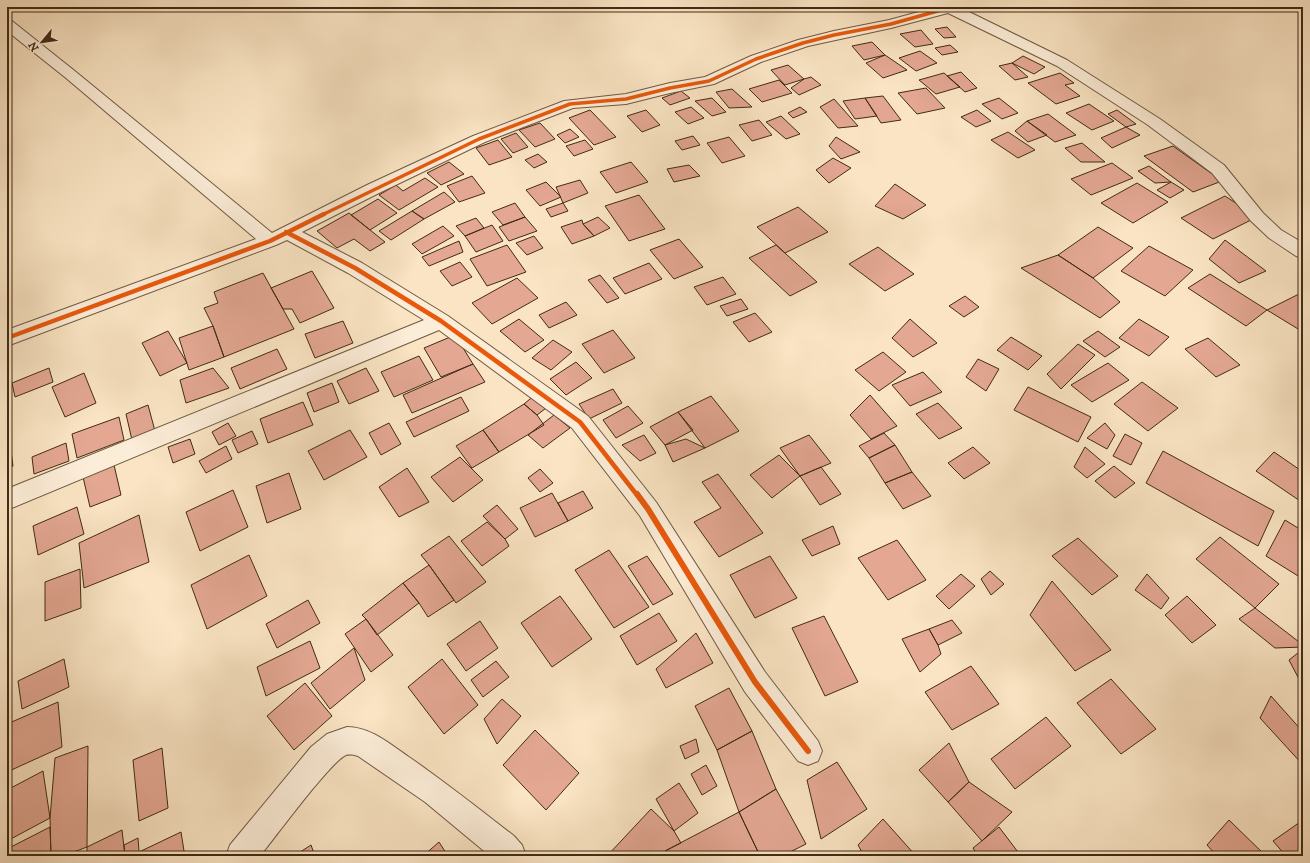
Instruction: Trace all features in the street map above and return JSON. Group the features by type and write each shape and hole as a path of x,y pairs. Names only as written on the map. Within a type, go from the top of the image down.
{"street":[{"path":"7,338 278,237 373,189 479,139 570,104 626,99 670,88 709,81 756,59 803,43 949,8 1062,63 1154,122 1218,169 1257,217 1275,234 1303,252"},
{"path":"7,24 278,237 355,268 441,320 580,422 648,509 755,682 808,751"},
{"path":"7,500 441,320"},
{"path":"241,856 321,757 335,744 347,740 358,741 367,745 435,792 503,847 511,856"}],"building":[{"path":"947,27 956,37 944,38 935,29"},
{"path":"921,30 933,44 915,47 900,34"},
{"path":"872,42 885,55 864,60 852,46"},
{"path":"950,45 958,52 942,55 935,48"},
{"path":"920,51 937,63 916,71 899,58"},
{"path":"885,55 907,70 883,78 866,63"},
{"path":"1023,56 1045,67 1034,74 1012,63"},
{"path":"1012,63 1028,77 1015,80 999,66"},
{"path":"788,65 804,79 785,85 771,70"},
{"path":"961,72 977,88 965,92 947,76"},
{"path":"944,73 960,87 936,94 919,80"},
{"path":"1060,73 1074,83 1065,85 1080,96 1056,104 1028,83"},
{"path":"811,77 821,85 799,95 791,88 804,79"},
{"path":"779,80 792,93 762,102 749,89"},
{"path":"926,88 945,108 917,114 898,93"},
{"path":"732,89 752,107 729,108 716,92"},
{"path":"681,91 690,98 670,105 662,98"},
{"path":"883,96 901,120 881,123 865,98"},
{"path":"712,98 726,112 712,116 695,101"},
{"path":"865,98 877,116 855,119 843,101"},
{"path":"999,98 1018,113 1002,119 982,104"},
{"path":"834,99 858,126 838,128 820,107"},
{"path":"1089,104 1114,121 1092,130 1066,113"},
{"path":"691,107 704,118 688,124 675,112"},
{"path":"800,107 807,112 793,118 788,113"},
{"path":"590,110 616,137 594,145 569,118"},
{"path":"646,110 660,125 642,132 627,116"},
{"path":"977,110 991,121 976,127 961,117"},
{"path":"1117,110 1136,124 1126,127 1108,114"},
{"path":"1048,114 1076,135 1055,142 1027,121"},
{"path":"781,116 800,134 786,139 766,122"},
{"path":"759,120 772,135 752,141 739,125"},
{"path":"1027,121 1047,135 1028,142 1015,131"},
{"path":"540,123 555,139 535,147 519,130"},
{"path":"1126,127 1140,135 1112,148 1101,138"},
{"path":"570,129 579,137 565,143 557,135"},
{"path":"1008,132 1035,150 1018,158 991,140"},
{"path":"516,133 528,147 513,153 501,139"},
{"path":"693,136 700,145 682,150 675,141"},
{"path":"729,137 745,156 722,163 707,143"},
{"path":"836,137 860,152 841,159 829,146"},
{"path":"498,140 512,157 489,165 476,148"},
{"path":"585,140 593,149 574,156 566,146"},
{"path":"1082,143 1105,162 1081,162 1065,148"},
{"path":"1173,146 1222,181 1193,192 1144,156"},
{"path":"538,154 547,162 534,168 525,160"},
{"path":"833,158 851,168 829,183 816,170"},
{"path":"449,162 464,174 441,185 427,173"},
{"path":"631,162 648,182 616,193 600,172"},
{"path":"1112,163 1133,178 1091,195 1071,179"},
{"path":"689,165 700,176 674,182 667,169"},
{"path":"1149,166 1171,182 1155,183 1138,171"},
{"path":"472,176 485,193 459,202 447,186"},
{"path":"425,178 438,187 399,210 379,195 396,185 403,191"},
{"path":"580,180 588,193 563,203 556,187"},
{"path":"546,182 561,197 540,206 526,190"},
{"path":"1171,182 1184,190 1170,198 1157,190"},
{"path":"1137,183 1168,202 1133,223 1101,203"},
{"path":"895,184 926,205 903,219 875,206"},
{"path":"444,192 455,202 424,219 412,211"},
{"path":"639,195 665,229 629,241 605,206"},
{"path":"1225,196 1257,217 1213,239 1181,218"},
{"path":"378,199 397,213 370,230 351,215"},
{"path":"515,203 525,217 503,225 492,212"},
{"path":"563,203 568,211 551,217 546,209"},
{"path":"798,207 828,232 785,253 757,227"},
{"path":"412,211 424,219 391,240 379,231"},
{"path":"349,213 385,242 370,251 354,239 337,248 317,231"},
{"path":"525,217 537,231 509,241 499,227"},
{"path":"598,217 610,228 594,236 583,224"},
{"path":"476,218 484,228 465,236 456,226"},
{"path":"582,220 583,224 594,236 572,244 561,227"},
{"path":"492,225 503,241 476,252 465,236"},
{"path":"443,226 454,236 422,254 412,244"},
{"path":"1098,227 1133,248 1093,278 1058,255"},
{"path":"534,236 543,248 527,255 516,243"},
{"path":"679,239 703,267 674,279 650,250"},
{"path":"1225,240 1266,271 1239,283 1209,259"},
{"path":"459,241 463,252 429,266 422,257"},
{"path":"507,245 526,272 487,286 470,259"},
{"path":"776,245 817,282 790,296 749,258"},
{"path":"1149,246 1193,270 1165,296 1121,271"},
{"path":"878,247 914,274 885,291 849,264"},
{"path":"1058,255 1093,278 1120,302 1100,318 1021,268"},
{"path":"460,262 472,277 452,286 440,271"},
{"path":"649,263 662,279 625,294 613,278"},
{"path":"312,271 334,308 300,323 292,309 283,309 271,288"},
{"path":"263,273 294,329 224,357 213,326 204,308 218,303 214,292"},
{"path":"1210,274 1267,310 1246,326 1188,288"},
{"path":"600,275 619,298 607,303 588,280"},
{"path":"723,277 736,294 707,305 694,287"},
{"path":"517,278 538,298 492,324 472,303"},
{"path":"1303,292 1303,332 1267,310"},
{"path":"965,296 979,307 964,317 949,306"},
{"path":"741,299 748,309 727,316 720,306"},
{"path":"566,302 577,315 549,328 539,315"},
{"path":"755,313 772,332 749,342 733,322"},
{"path":"519,319 544,340 525,352 500,331"},
{"path":"910,319 937,343 913,357 892,338"},
{"path":"1139,319 1169,337 1149,356 1119,338"},
{"path":"343,321 353,343 315,358 305,334"},
{"path":"213,326 224,357 189,370 179,338"},
{"path":"613,330 635,358 604,373 582,344"},
{"path":"168,331 187,363 160,376 142,343"},
{"path":"1098,331 1120,347 1105,357 1083,341"},
{"path":"455,335 473,364 441,377 424,348"},
{"path":"1011,337 1042,356 1028,370 997,350"},
{"path":"1208,338 1240,365 1216,377 1185,349"},
{"path":"553,340 572,352 551,370 532,358"},
{"path":"1078,344 1095,355 1061,389 1047,374"},
{"path":"277,349 287,369 240,389 231,368"},
{"path":"883,352 906,372 879,391 855,370"},
{"path":"419,356 433,380 394,397 381,372"},
{"path":"978,359 999,369 986,391 966,377"},
{"path":"576,362 592,378 566,395 550,379"},
{"path":"1108,363 1129,380 1092,402 1071,385"},
{"path":"473,364 485,382 412,413 403,395"},
{"path":"7,366 9,366 11,380 7,382"},
{"path":"49,368 53,382 15,397 12,383"},
{"path":"213,368 229,388 186,403 180,380"},
{"path":"366,368 379,391 349,404 337,381"},
{"path":"923,372 942,392 910,406 892,385"},
{"path":"84,373 96,403 65,417 52,387"},
{"path":"1142,382 1178,408 1148,431 1114,404"},
{"path":"332,383 339,402 314,412 307,393"},
{"path":"1028,387 1091,417 1078,442 1014,410"},
{"path":"613,389 622,403 589,419 579,404"},
{"path":"536,394 550,405 537,415 524,404"},
{"path":"870,395 897,426 871,439 850,415"},
{"path":"711,396 739,431 705,448 678,412"},
{"path":"461,397 469,411 414,437 406,422"},
{"path":"303,402 313,425 268,443 260,419"},
{"path":"938,403 962,428 939,439 916,414"},
{"path":"524,404 537,415 544,425 499,452 483,430"},
{"path":"148,405 155,431 132,440 126,414"},
{"path":"628,406 643,423 616,438 603,420"},
{"path":"678,412 693,430 665,445 650,427"},
{"path":"554,415 570,428 543,448 528,435"},
{"path":"119,417 124,440 77,458 72,434"},
{"path":"7,421 13,466 7,468"},
{"path":"228,423 236,436 219,445 212,432"},
{"path":"389,423 401,444 381,455 369,433"},
{"path":"1105,423 1115,435 1107,449 1087,438"},
{"path":"350,430 367,457 324,480 308,451"},
{"path":"483,430 499,452 472,468 456,446"},
{"path":"252,431 258,444 238,453 232,440"},
{"path":"884,433 895,445 869,458 859,446"},
{"path":"1125,434 1142,443 1131,465 1113,456"},
{"path":"644,435 656,453 640,461 622,445"},
{"path":"809,435 831,463 800,476 780,448"},
{"path":"190,439 195,454 173,463 168,447"},
{"path":"686,439 705,448 673,462 665,445"},
{"path":"66,443 69,461 34,474 32,457"},
{"path":"895,445 912,472 885,483 869,458"},
{"path":"226,446 232,459 206,473 199,461"},
{"path":"973,447 990,463 964,479 948,463"},
{"path":"1085,447 1105,464 1087,478 1074,467"},
{"path":"1163,451 1274,511 1258,546 1146,483"},
{"path":"1274,452 1303,472 1303,503 1256,471"},
{"path":"779,455 800,476 772,498 750,475"},
{"path":"460,457 483,480 453,502 431,477"},
{"path":"114,465 121,495 90,507 83,477"},
{"path":"1114,466 1135,483 1115,498 1095,481"},
{"path":"821,467 841,494 820,505 800,476"},
{"path":"407,468 429,502 399,517 379,487"},
{"path":"540,469 553,483 540,492 528,478"},
{"path":"912,472 931,496 903,509 885,483"},
{"path":"289,473 301,509 267,523 256,486"},
{"path":"718,474 763,533 719,557 694,522 721,508 702,482"},
{"path":"233,490 248,527 200,551 186,512"},
{"path":"583,491 593,508 568,521 558,503"},
{"path":"552,493 568,521 535,537 520,508"},
{"path":"497,505 518,529 505,539 483,516"},
{"path":"77,507 84,534 38,555 33,526"},
{"path":"139,515 149,562 84,588 79,543"},
{"path":"1285,520 1303,531 1303,579 1266,556"},
{"path":"487,522 505,539 509,546 482,566 461,541"},
{"path":"833,526 840,544 812,556 802,540"},
{"path":"449,536 486,582 456,603 421,555"},
{"path":"1220,537 1279,584 1255,608 1196,559"},
{"path":"1078,538 1118,576 1092,595 1052,556"},
{"path":"897,540 926,580 888,600 858,558"},
{"path":"609,550 649,607 614,628 575,570"},
{"path":"249,555 267,596 207,629 191,585"},
{"path":"647,556 673,594 653,605 628,566"},
{"path":"770,556 797,598 755,618 730,575"},
{"path":"429,565 454,600 428,617 403,583"},
{"path":"80,569 81,608 45,621 45,582"},
{"path":"990,571 1004,584 991,595 981,579"},
{"path":"961,574 975,586 949,609 936,596"},
{"path":"1147,574 1169,598 1161,609 1135,590"},
{"path":"1052,581 1111,650 1075,671 1030,615"},
{"path":"403,583 419,603 377,635 362,615"},
{"path":"560,596 592,639 552,667 521,623"},
{"path":"1187,596 1216,625 1192,643 1165,615"},
{"path":"308,600 320,623 277,648 266,624"},
{"path":"1255,608 1303,645 1303,647 1275,648 1239,619"},
{"path":"659,613 677,641 637,665 620,636"},
{"path":"824,616 858,682 825,696 792,628"},
{"path":"366,619 393,655 371,672 345,634"},
{"path":"952,620 962,633 938,645 929,629"},
{"path":"480,621 498,648 466,671 447,644"},
{"path":"929,629 941,654 920,672 902,639"},
{"path":"696,633 713,663 666,688 656,669"},
{"path":"310,641 320,668 266,696 257,667"},
{"path":"354,648 365,680 330,709 311,683"},
{"path":"1303,649 1303,679 1300,681 1289,660"},
{"path":"64,659 69,687 22,709 18,681"},
{"path":"442,659 478,705 444,734 408,687"},
{"path":"496,661 509,677 483,697 471,680"},
{"path":"971,666 999,704 952,730 925,692"},
{"path":"1111,679 1156,729 1121,754 1077,703"},
{"path":"305,683 332,716 294,750 267,716"},
{"path":"729,688 752,731 717,750 695,706"},
{"path":"1271,696 1303,732 1303,765 1260,718"},
{"path":"502,699 521,716 497,744 484,719"},
{"path":"58,702 62,747 7,772 7,724"},
{"path":"1046,717 1071,746 1015,789 991,759"},
{"path":"535,730 579,773 546,810 503,765"},
{"path":"752,731 776,789 739,812 717,750"},
{"path":"696,739 699,752 685,759 680,746"},
{"path":"949,743 969,782 948,802 919,770"},
{"path":"88,746 87,847 63,856 51,856 50,818 55,758"},
{"path":"162,748 168,808 139,821 133,760"},
{"path":"837,762 867,809 821,839 807,780"},
{"path":"706,765 717,786 702,795 691,774"},
{"path":"43,771 50,818 7,841 7,790"},
{"path":"969,782 1012,812 982,841 948,802"},
{"path":"679,783 698,813 674,831 656,799"},
{"path":"776,789 806,844 782,856 760,856 739,812"},
{"path":"651,809 674,831 681,843 665,851 662,856 607,856"},
{"path":"739,812 760,856 667,856 665,851"},
{"path":"883,819 916,856 864,856 858,845"},
{"path":"1229,820 1266,856 1217,856 1207,845"},
{"path":"1303,820 1303,856 1286,856 1273,841"},
{"path":"50,827 51,856 7,856 7,849"},
{"path":"999,827 1021,856 978,856 973,848"},
{"path":"122,830 125,856 87,856 87,847"},
{"path":"181,832 184,851 173,856 125,856 124,845 138,838 139,852"},
{"path":"439,842 448,856 423,856"},
{"path":"311,845 315,856 294,856"}],"cycle path":[{"path":"7,338 270,241 373,189 479,139 570,104 626,99 670,88 709,81 756,59 803,43 834,35 891,24 952,7"},
{"path":"286,232 355,268 441,321 580,422 648,509 755,682 808,751"}]}
